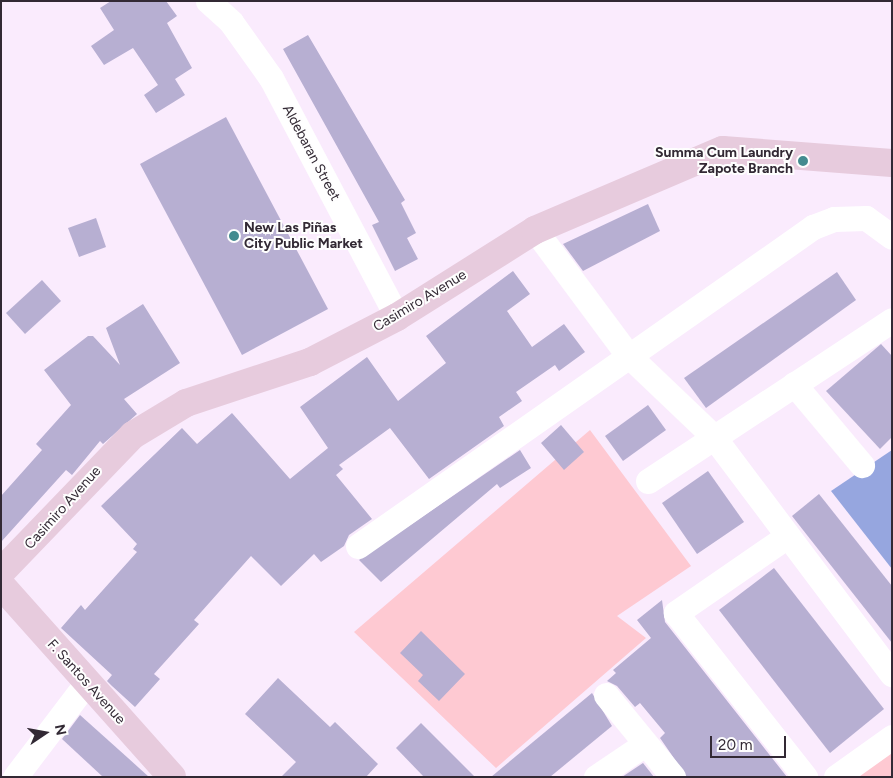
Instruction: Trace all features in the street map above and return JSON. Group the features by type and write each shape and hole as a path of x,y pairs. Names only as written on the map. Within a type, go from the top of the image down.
{"street":[{"name":"Aldebaran Street","path":"208,1 231,22 271,78 397,317"},
{"name":"Casimiro Avenue","path":"1,572 133,435 186,403 279,375 397,317 535,230 723,150 892,163"},
{"path":"358,546 813,227 834,218 866,218 892,237"},
{"path":"535,230 628,355 713,436 786,537 892,674"},
{"path":"648,481 713,436 892,320"},
{"path":"794,384 862,465"},
{"path":"786,537 676,613 805,777"},
{"name":"F. Santos Avenue","path":"1,585 172,777"},
{"path":"15,777 87,682"},
{"path":"606,694 672,777"},
{"path":"836,777 892,737"},
{"path":"596,777 645,744"}],"shaded area":[{"path":"590,430 691,566 617,616 646,638 496,768 354,632"},
{"path":"892,751 892,777 855,777"}],"water":[{"path":"892,450 892,569 831,491"}],"building":[{"path":"111,1 166,1 177,16 167,23 192,68 175,79 185,95 156,113 144,95 158,85 133,48 104,65 91,46 114,30 100,8"},
{"path":"308,35 405,200 401,203 416,233 407,238 418,259 395,271 372,225 379,222 283,49"},
{"name":"New Las Piñas City Public Market","path":"226,117 328,309 242,355 140,164"},
{"path":"648,204 660,231 583,271 563,244"},
{"path":"96,218 106,247 79,257 68,228"},
{"path":"513,271 530,294 507,311 532,347 564,324 585,352 559,371 555,365 516,392 522,401 499,417 504,426 429,479 390,428 339,465 343,469 336,475 372,519 349,535 344,546 321,562 314,554 281,586 251,556 194,620 199,624 154,674 160,679 135,707 112,686 107,681 112,675 61,628 81,605 85,610 137,552 133,549 137,544 101,506 182,428 197,444 232,413 290,479 328,448 300,407 367,357 398,401 446,363 426,336"},
{"path":"837,272 856,300 706,408 684,378"},
{"path":"42,280 61,301 25,334 6,313"},
{"path":"143,304 180,363 124,399 137,414 103,444 100,441 72,475 66,470 1,542 1,496 42,450 36,444 71,405 44,370 88,336 93,336 120,365 106,328"},
{"path":"881,344 892,356 892,437 880,449 826,391"},
{"path":"648,405 666,430 623,461 605,436"},
{"path":"561,425 584,452 564,470 541,443"},
{"path":"520,450 531,468 500,488 497,484 381,582 359,560"},
{"path":"708,471 744,522 697,554 662,503"},
{"path":"819,494 892,586 892,643 792,516"},
{"path":"774,568 884,709 830,753 719,610"},
{"path":"662,600 665,622 787,777 687,777 660,738 665,733 640,703 635,707 617,686 607,681 616,673 613,670 651,638 637,620"},
{"path":"421,631 465,674 439,701 418,681 423,675 400,653"},
{"path":"278,678 330,727 335,722 378,764 366,777 281,777 296,762 245,714"},
{"path":"592,693 612,726 550,777 491,777"},
{"path":"80,715 149,777 103,777 62,739"},
{"path":"421,723 475,777 424,777 396,748"},
{"path":"643,763 654,777 622,777"}],"place":[{"name":"Summa Cum Laundry Zapote Branch","path":"803,161"},
{"name":"New Las Piñas City Public Market","path":"234,236"}]}
